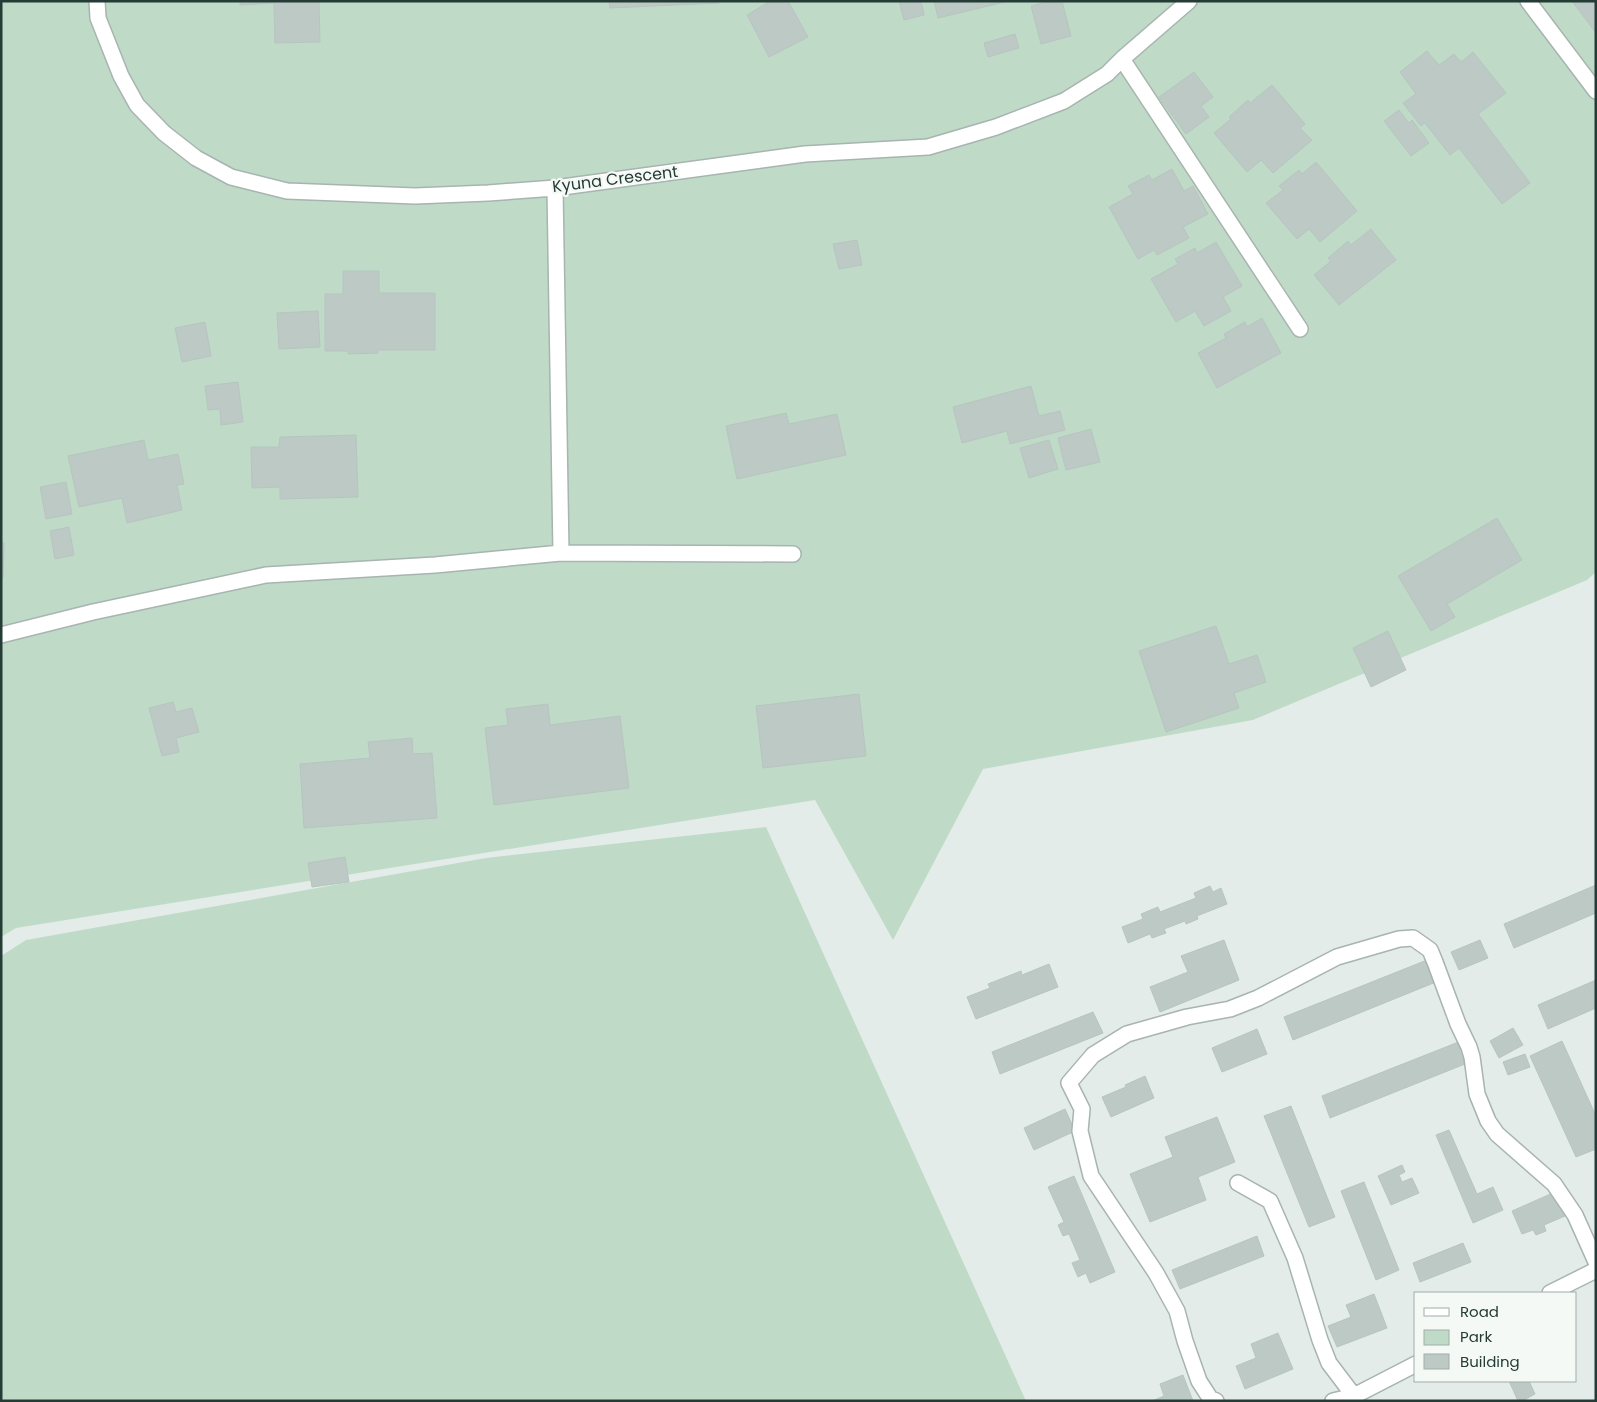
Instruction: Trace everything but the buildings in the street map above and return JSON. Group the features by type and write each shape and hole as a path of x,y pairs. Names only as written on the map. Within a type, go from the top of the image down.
{"street":[{"name":"Kyuna Crescent","path":"97,1 98,18 121,76 137,105 164,133 196,158 231,177 287,191 415,196 555,188 805,154 928,146 996,126 1064,101 1107,74 1186,2"},
{"path":"1528,1 1596,91"},
{"path":"1122,59 1300,329"},
{"path":"555,188 561,553"},
{"path":"1,635 93,612 266,575 435,565 561,553 793,554"},
{"path":"1216,1401 1210,1398 1199,1381 1177,1311 1156,1273 1091,1176 1080,1131 1082,1109 1069,1083 1094,1055 1127,1034 1187,1016 1230,1009 1258,998 1337,957 1399,939 1413,938 1430,950 1458,1024 1469,1047 1477,1094 1488,1121 1497,1134 1554,1184 1575,1215 1596,1262"},
{"path":"1238,1183 1270,1201 1295,1258 1329,1363 1354,1396"},
{"path":"1552,1292 1596,1270"},
{"path":"1333,1401 1354,1396 1414,1365"}],"green space":[{"path":"1,1 1596,1 1596,572 1587,580 1253,720 983,769 893,940 815,800 16,928 1,937"},
{"path":"766,827 1026,1401 1,1401 1,956 26,940 486,858"}]}
